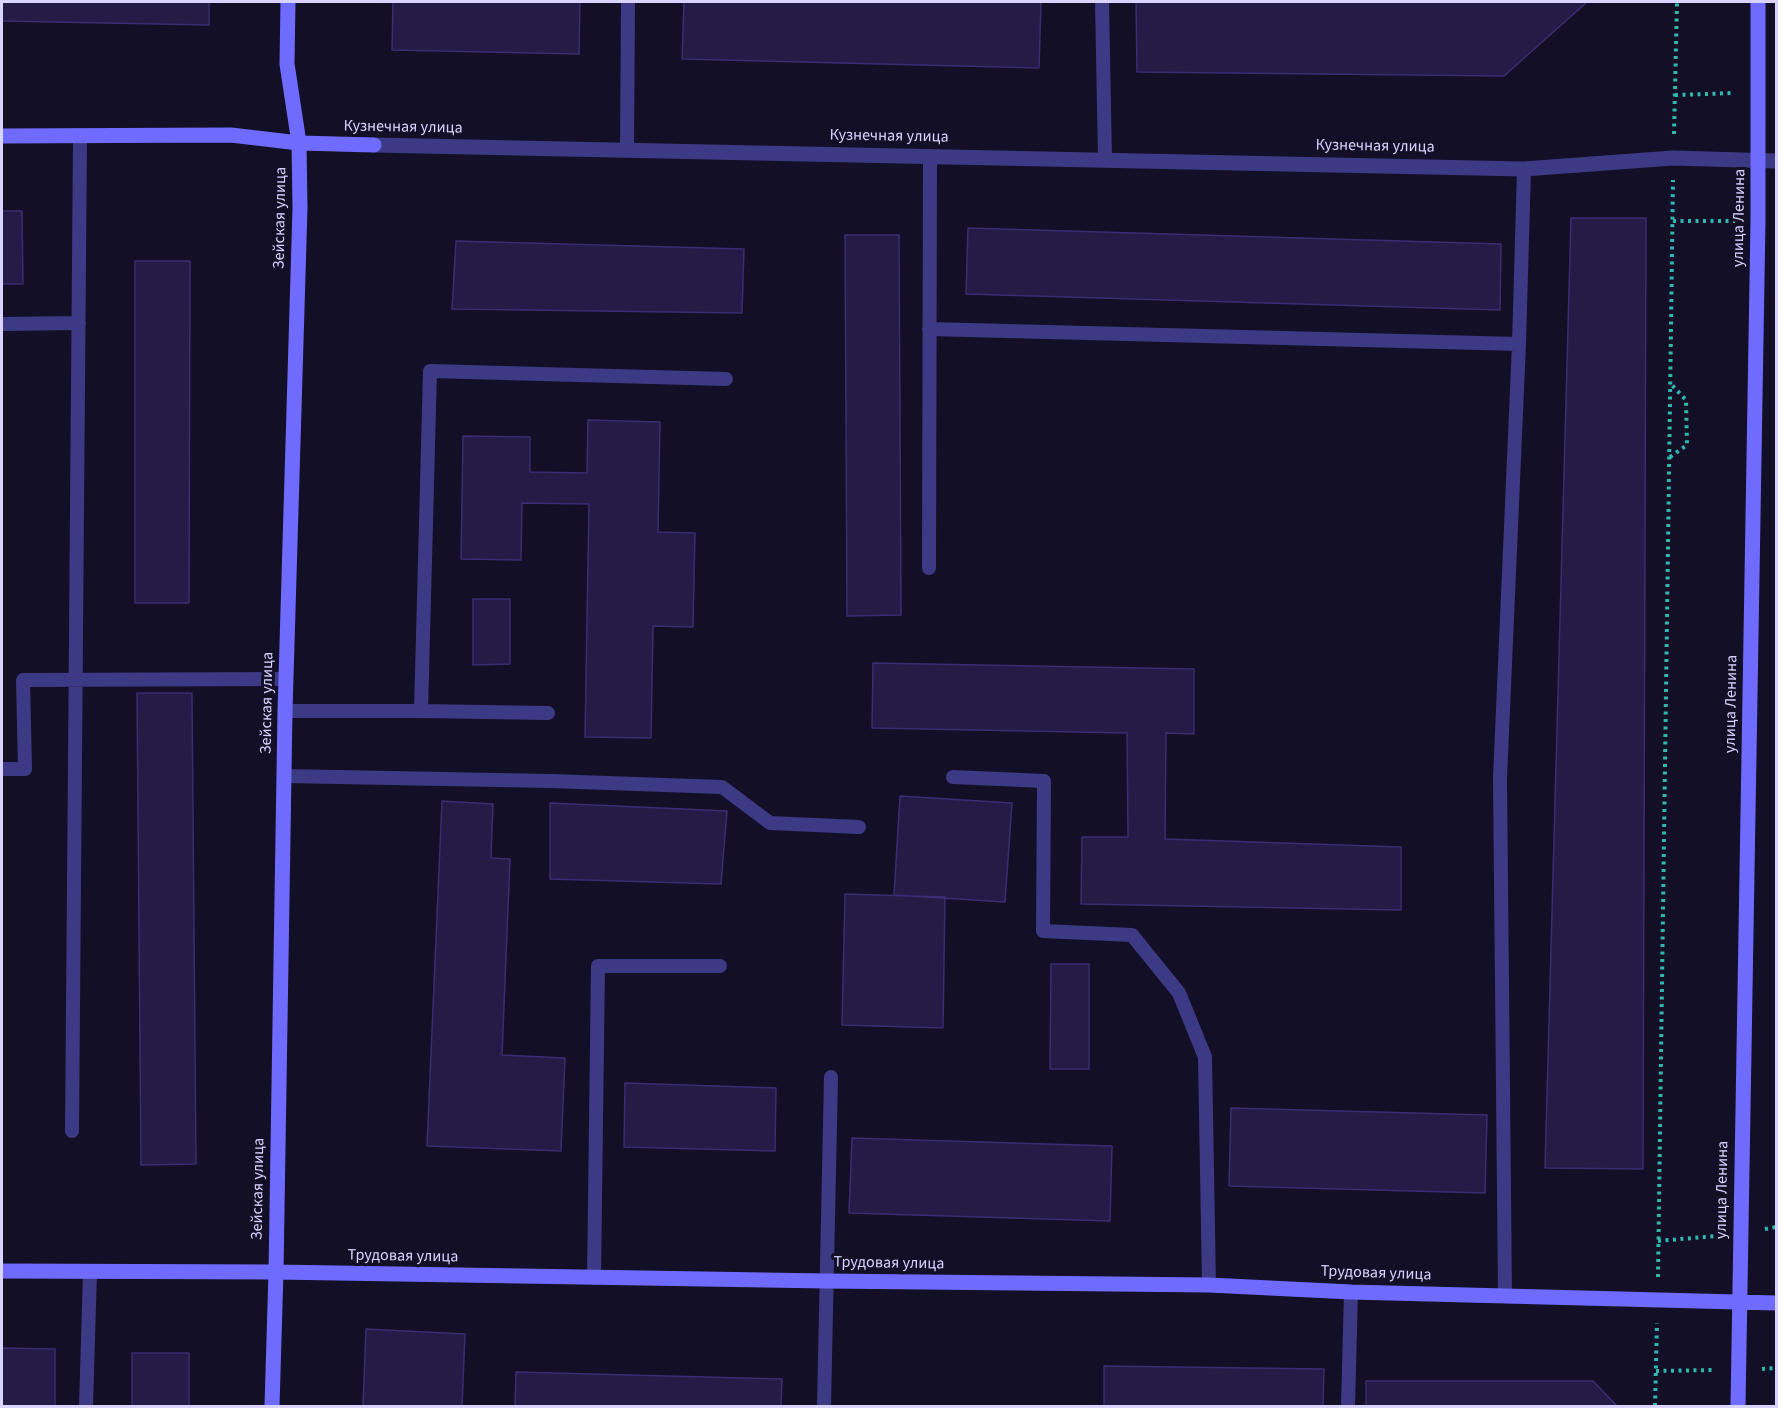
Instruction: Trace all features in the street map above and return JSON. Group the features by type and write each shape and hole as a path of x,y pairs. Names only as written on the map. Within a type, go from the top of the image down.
{"street":[{"name":"Зейская улица","path":"272,1407 285,711 300,208 299,143 287,64 288,2"},
{"name":"улица Ленина","path":"1738,1407 1758,221 1758,2"},
{"name":"Кузнечная улица","path":"2,136 231,135 299,143 374,145 1524,169 1673,158 1776,161"},
{"name":"Трудовая улица","path":"2,1271 276,1272 1209,1285 1351,1292 1776,1303"}],"lane":[{"path":"627,150 628,2"},
{"path":"1102,2 1105,159"},
{"path":"72,1131 80,136"},
{"path":"930,156 930,568"},
{"path":"1505,1295 1500,778 1519,344 1524,169"},
{"path":"2,324 79,323"},
{"path":"929,329 1519,344"},
{"path":"421,711 430,371 726,379"},
{"path":"2,769 25,768 23,680 286,679"},
{"path":"285,711 548,714"},
{"path":"284,776 492,779 722,788 770,823 859,827"},
{"path":"953,777 1044,781 1043,931 1132,934 1179,993 1205,1057 1209,1285"},
{"path":"594,1278 598,966 720,966"},
{"path":"824,1407 831,1077"},
{"path":"86,1407 90,1272"},
{"path":"1348,1407 1351,1292"}],"path":[{"path":"1655,1407 1677,2"},
{"path":"1675,94 1758,93"},
{"path":"1673,221 1758,221"},
{"path":"1669,457 1687,445 1686,400 1670,383"}],"building":[{"path":"2,2 209,2 209,25 2,21"},
{"path":"393,2 580,2 579,54 392,50"},
{"path":"684,2 1041,2 1039,68 682,59"},
{"path":"1136,2 1587,2 1504,76 1137,72"},
{"path":"2,211 22,211 23,284 2,284"},
{"path":"1571,218 1646,218 1643,1169 1545,1168"},
{"path":"968,228 1501,244 1500,310 966,294"},
{"path":"845,235 899,235 901,615 847,616"},
{"path":"456,241 744,249 742,313 452,309"},
{"path":"135,261 190,261 189,603 135,603"},
{"path":"588,420 660,422 658,532 695,533 693,627 653,626 651,738 585,737 589,504 522,503 521,560 461,559 463,436 530,437 530,472 587,473"},
{"path":"473,599 510,599 510,664 473,665"},
{"path":"873,663 1194,669 1194,734 1166,733 1165,839 1401,847 1401,910 1081,904 1082,837 1128,837 1127,733 872,728"},
{"path":"137,693 192,693 196,1164 141,1165"},
{"path":"900,796 1012,803 1005,902 894,895"},
{"path":"442,801 493,804 491,858 510,859 502,1055 565,1058 561,1151 427,1146"},
{"path":"550,803 727,811 721,884 550,879"},
{"path":"845,894 945,897 943,1028 842,1025"},
{"path":"1051,964 1089,964 1089,1069 1050,1069"},
{"path":"625,1083 776,1088 775,1151 624,1147"},
{"path":"1231,1108 1487,1115 1485,1193 1229,1186"},
{"path":"852,1138 1112,1146 1110,1221 849,1213"},
{"path":"366,1329 465,1334 462,1406 363,1406"},
{"path":"2,1348 55,1349 55,1406 2,1406"},
{"path":"132,1353 189,1353 189,1406 132,1406"},
{"path":"1104,1366 1324,1369 1323,1406 1104,1406"},
{"path":"516,1372 782,1379 781,1406 515,1406"},
{"path":"1366,1381 1593,1381 1617,1406 1366,1406"}]}
